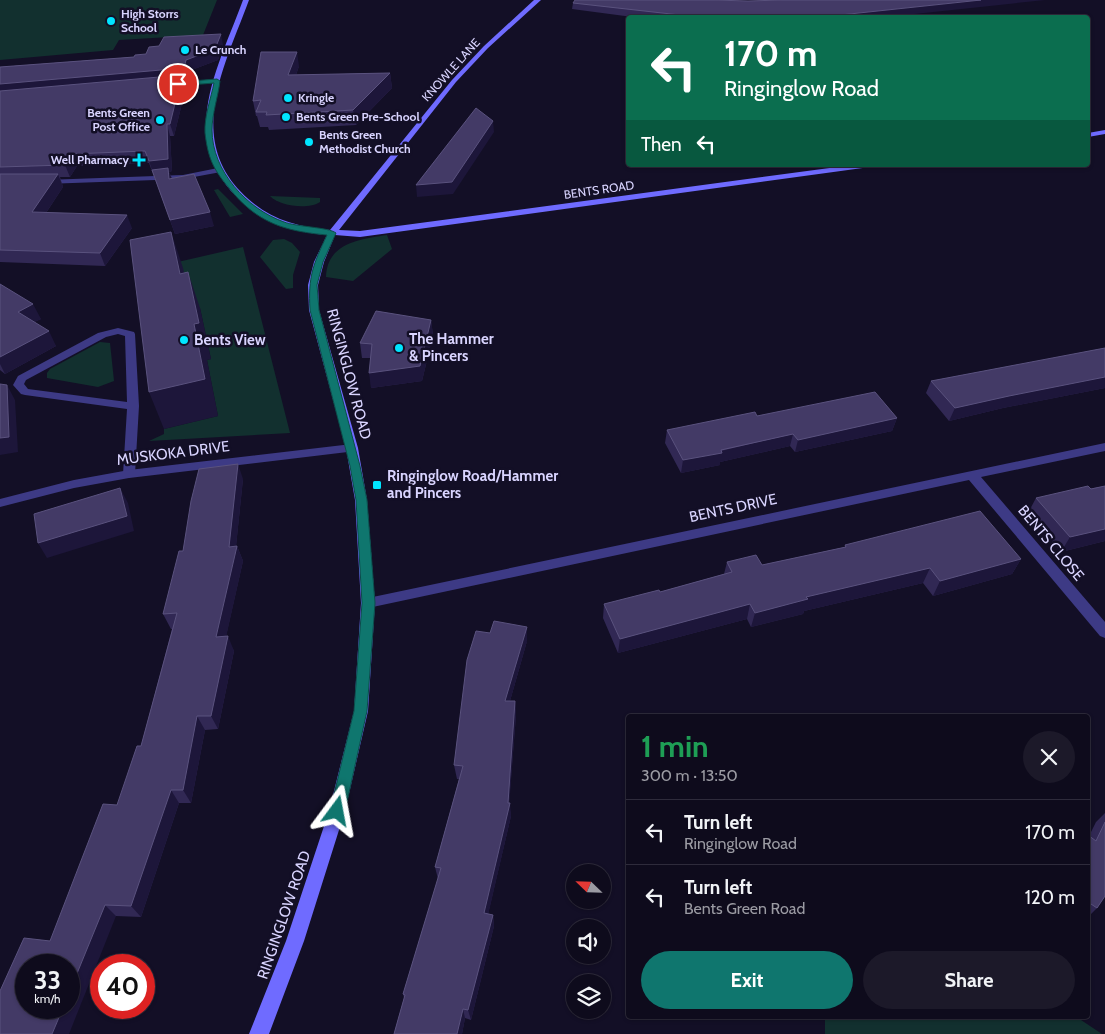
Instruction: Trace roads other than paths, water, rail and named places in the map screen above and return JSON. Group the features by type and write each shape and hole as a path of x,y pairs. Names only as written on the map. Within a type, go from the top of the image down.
{"street":[{"path":"246,0 217,81 208,130 218,170 241,198 256,212 281,224 305,230 332,233"},
{"name":"KNOWLE LANE","path":"332,233 454,81 486,47 538,0"},
{"path":"158,86 217,81"},
{"path":"1090,135 1105,132"},
{"name":"BENTS ROAD","path":"332,233 360,234 384,232 855,167"},
{"path":"38,182 174,177 218,170"},
{"name":"RINGINGLOW ROAD","path":"259,1034 295,941 337,811 360,711 368,603 361,500 352,448 314,310 313,285 319,262 332,233"},
{"path":"129,474 133,406 130,334 118,331 102,335 22,378 18,385 25,392 133,406"},
{"name":"BENTS DRIVE","path":"368,603 1105,447"},
{"name":"MUSKOKA DRIVE","path":"0,503 74,484 129,474 352,448"},
{"name":"BENTS CLOSE","path":"972,475 1105,632"}],"place":[{"name":"High Storrs School","path":"111,21"},
{"name":"Le Crunch","path":"185,50"},
{"name":"Kringle","path":"288,98"},
{"name":"Bents Green Pre-School","path":"286,117"},
{"name":"Bents Green Post Office","path":"160,120"},
{"name":"Bents Green Methodist Church","path":"309,142"},
{"name":"Well Pharmacy","path":"139,160"},
{"name":"Bents View","path":"184,340"},
{"name":"The Hammer & Pincers","path":"399,348"},
{"name":"Ringinglow Road/Hammer and Pincers","path":"377,485"}]}
